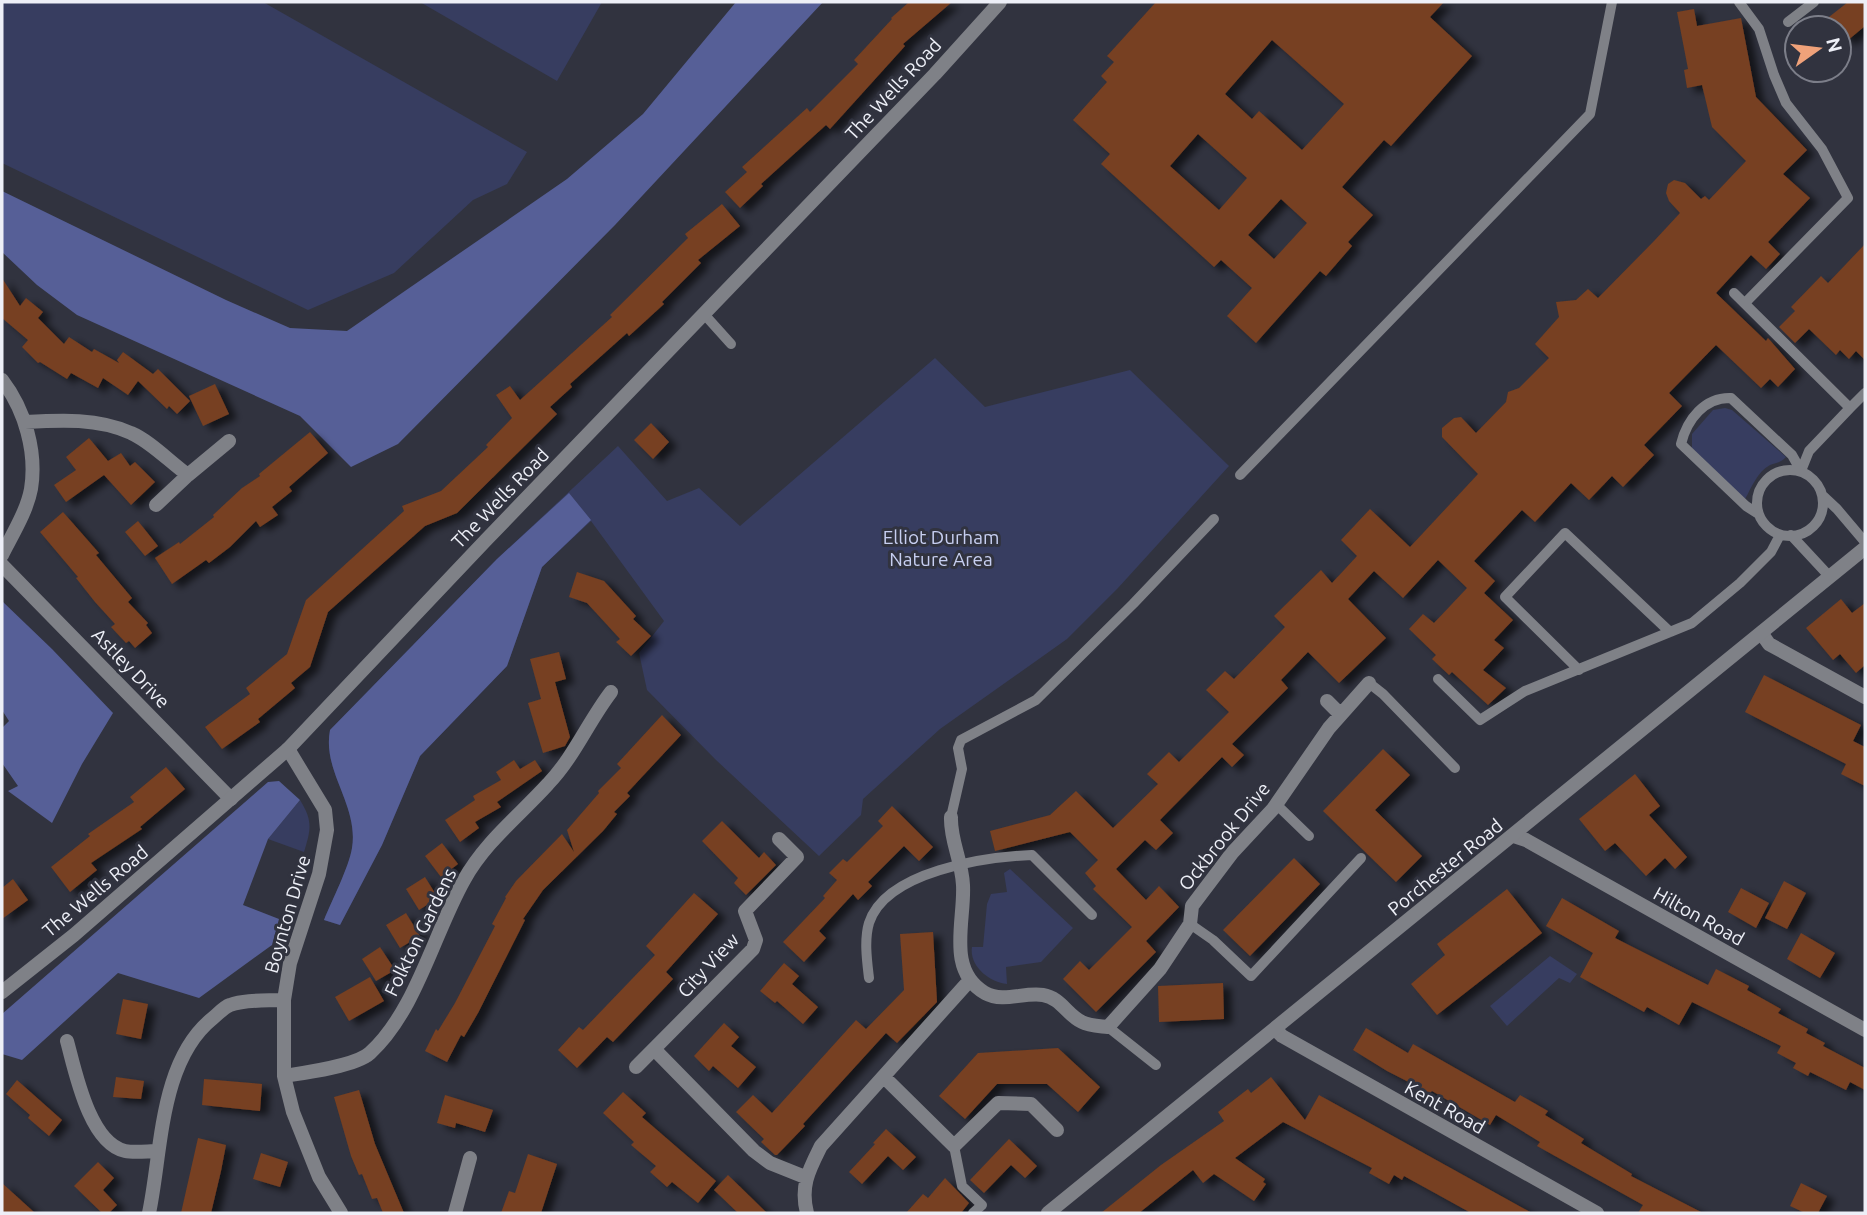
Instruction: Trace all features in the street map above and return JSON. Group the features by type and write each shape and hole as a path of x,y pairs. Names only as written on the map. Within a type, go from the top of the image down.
{"street":[{"name":"The Wells Road","path":"2,992 74,935 288,749 1000,2"},
{"path":"2,380 11,392 25,422 32,459 31,491 2,555"},
{"path":"25,422 64,419 105,424 134,433 188,475"},
{"path":"156,505 229,441"},
{"name":"Porchester Road","path":"1048,1213 1865,548"},
{"name":"Astley Drive","path":"2,565 231,799"},
{"path":"1762,634 1769,644 1865,697"},
{"name":"Ockbrook Drive","path":"1108,1027 1160,969 1190,924 1192,906 1232,853 1276,804 1340,714 1369,684"},
{"name":"Folkton Gardens","path":"284,1076 324,1070 369,1054 403,1011 464,879 502,829 549,783 580,743 591,719 611,692"},
{"path":"1327,701 1340,714"},
{"name":"Boynton Drive","path":"288,749 325,810 327,830 319,874 290,963 284,1000 284,1076 293,1112 319,1177 341,1213"},
{"path":"951,817 951,829 964,886 961,956 963,970 970,980 984,992 998,998 1043,995 1060,1002 1082,1022 1108,1027"},
{"name":"Hilton Road","path":"1514,836 1526,840 1865,1030"},
{"name":"City View","path":"636,1067 730,979 753,949 756,940 745,912 797,857 777,837"},
{"path":"807,1213 805,1177 817,1143 884,1077 970,980"},
{"path":"149,1213 164,1114 178,1068 201,1028 229,1005 284,1000"},
{"name":"Kent Road","path":"1276,1030 1282,1036 1417,1113 1597,1213"},
{"path":"67,1041 80,1090 95,1125 110,1142 123,1151 159,1151"},
{"path":"654,1049 754,1151 770,1163 805,1177"},
{"path":"884,1077 954,1146 998,1103 1031,1104 1057,1130"},
{"path":"455,1213 470,1158"}],"lane":[{"path":"1240,475 1590,114 1612,2"},
{"path":"1739,2 1759,29 1786,103 1822,149 1848,198 1745,303"},
{"path":"1798,14 1814,2"},
{"path":"1734,293 1850,408"},
{"path":"704,314 732,344"},
{"path":"1801,471 1809,451 1865,393"},
{"path":"1758,513 1746,506 1681,444 1686,426 1695,415 1718,398 1731,398 1792,455 1801,471"},
{"path":"1437,679 1480,720 1525,691 1692,623 1740,583 1786,535 1804,532 1815,524 1821,513 1820,488 1812,477 1801,471 1786,470 1773,474 1763,484 1758,498 1758,513 1764,524 1786,535 1830,577"},
{"path":"1822,495 1865,542"},
{"path":"951,817 961,769 958,748 961,740 1036,700 1214,519"},
{"path":"1579,670 1505,597 1565,533 1670,632"},
{"path":"1369,684 1383,694 1455,768"},
{"path":"1276,804 1309,836"},
{"path":"869,978 866,953 869,923 882,901 897,887 934,871 1009,856 1032,855 1092,915"},
{"path":"1190,924 1213,940 1251,976 1361,858"},
{"path":"1108,1027 1156,1065"},
{"path":"954,1146 962,1186 982,1205 973,1213"}],"green space":[{"path":"2,2 263,2 527,152 507,184 473,200 394,273 308,310 2,163"},
{"path":"420,2 602,2 557,81"},
{"name":"Elliot Durham Nature Area","path":"935,358 985,407 1130,370 1229,466 1118,588 1067,639 940,729 863,799 861,815 819,856 716,760 647,690 639,653 664,621 591,521 542,567 507,666 420,756 382,845 340,925 324,920 347,865 353,832 331,760 330,730 497,559 618,446 667,501 699,488 740,526"},
{"path":"1713,410 1732,410 1786,457 1762,472 1745,499 1692,448 1692,434"},
{"path":"300,800 310,825 304,852 268,839"},
{"path":"1010,869 1073,928 1041,962 1006,967 1007,984 994,980 977,967 972,947 983,947 987,904 991,894 1007,892 1004,873"},
{"path":"1550,956 1577,974 1570,983 1559,978 1507,1026 1490,1006"}],"shaded area":[{"path":"736,2 823,2 615,225 398,444 351,467 300,416 77,315 37,285 2,252 2,191 226,300 290,328 347,331 567,179 643,114"},
{"path":"569,493 591,520 542,567 507,666 420,756 382,845 340,925 324,920 347,864 353,832 331,760 330,730 497,559"},
{"path":"2,601 113,713 82,764 52,823 8,791 18,786 2,763 2,728 9,721 2,710"},
{"path":"279,781 300,800 268,839 243,905 279,919 272,945 199,998 118,973 22,1060 2,1054 2,1014 268,782"}],"building":[{"path":"909,2 952,2 903,44 905,46 830,129 826,125 761,184 763,186 740,208 725,192 747,172 742,167 807,108 810,112 858,64 854,60"},
{"path":"1156,2 1444,2 1430,17 1472,56 1391,146 1384,140 1342,187 1373,215 1348,242 1352,246 1326,276 1320,271 1256,343 1227,316 1252,288 1221,260 1214,267 1101,164 1110,154 1073,120 1107,82 1101,76 1114,62 1107,56","holes":["1272,40 1344,104 1302,150 1259,111 1252,119 1225,94","1198,134 1247,178 1219,210 1170,166","1281,199 1307,223 1274,259 1248,235"]},
{"path":"1848,2 1865,2 1865,26 1853,36 1853,14 1833,14"},
{"path":"1694,9 1697,26 1741,18 1756,97 1807,150 1783,174 1810,198 1768,242 1780,254 1766,269 1751,255 1716,293 1766,341 1768,338 1795,369 1778,387 1770,379 1761,388 1716,345 1669,393 1682,406 1644,445 1654,455 1623,487 1612,476 1589,500 1571,483 1535,522 1522,510 1474,561 1495,581 1484,593 1513,620 1494,640 1504,648 1483,670 1506,688 1488,705 1452,672 1449,675 1432,659 1436,655 1409,629 1423,614 1434,623 1467,588 1438,560 1403,598 1374,571 1348,599 1386,638 1339,683 1308,652 1281,680 1288,688 1232,744 1244,755 1232,767 1222,757 1160,820 1173,833 1156,850 1145,840 1116,869 1146,900 1159,886 1179,907 1146,941 1156,952 1096,1012 1063,979 1080,961 1089,970 1132,927 1093,889 1096,886 1085,873 1098,860 1070,832 995,851 990,831 1050,815 1076,791 1113,828 1158,784 1147,774 1169,752 1179,762 1229,712 1206,690 1225,671 1234,679 1285,627 1274,616 1321,570 1332,583 1357,556 1341,540 1370,509 1410,547 1478,474 1442,437 1442,428 1454,418 1461,417 1476,433 1506,402 1508,392 1519,388 1549,358 1535,344 1559,317 1556,302 1576,300 1588,289 1598,298 1680,213 1669,201 1666,193 1668,184 1674,180 1685,183 1701,199 1705,196 1709,200 1746,161 1712,127 1702,85 1687,88 1684,70 1688,69 1677,12"},
{"path":"722,204 740,226 698,260 701,263 662,302 664,304 570,384 572,387 550,407 557,414 457,513 425,526 328,612 310,667 291,683 295,688 258,719 260,722 222,749 205,727 250,694 246,688 287,654 306,600 404,511 402,506 441,491 488,447 486,445 512,418 496,395 510,386 520,400 612,317 610,315 688,238 685,234"},
{"path":"1865,244 1865,360 1856,351 1849,359 1840,350 1836,355 1809,329 1795,343 1779,327 1795,311 1791,307 1821,276 1828,283"},
{"path":"2,278 20,306 26,298 43,312 38,318 64,344 69,337 92,352 94,349 119,363 117,360 123,352 153,374 158,369 190,401 177,414 169,406 167,409 138,381 128,395 103,378 98,388 71,373 67,379 38,363 22,347 28,340 2,318"},
{"path":"215,384 229,414 203,426 189,396"},
{"path":"651,423 669,442 653,459 634,440"},
{"path":"310,432 328,453 289,487 292,491 272,507 278,515 260,527 256,521 209,563 206,560 172,584 155,558 179,542 180,544 214,517 213,515 242,488 260,476 259,474"},
{"path":"89,438 108,461 121,453 130,466 135,462 155,482 131,505 104,475 66,502 54,485 76,470 66,457"},
{"path":"63,512 99,553 96,555 132,598 128,602 148,623 146,625 152,633 135,648 129,641 126,643 111,627 115,624 40,532"},
{"path":"138,521 158,546 145,556 125,532"},
{"path":"577,572 604,581 636,616 633,619 651,636 631,656 616,642 620,639 587,603 569,597"},
{"path":"1841,599 1852,613 1865,603 1865,665 1856,673 1840,654 1833,660 1806,628"},
{"path":"559,652 566,679 555,682 570,737 565,746 543,753 528,703 541,699 530,659"},
{"path":"1764,675 1861,725 1853,741 1865,747 1865,786 1841,774 1846,764 1745,712"},
{"path":"662,715 681,735 627,793 630,796 614,812 617,814 603,831 543,890 523,919 525,920 478,1013 464,1037 461,1035 447,1062 425,1051 436,1029 438,1031 455,1003 495,926 492,924 505,897 516,881 562,834 574,852 567,830 598,791 621,768 617,764"},
{"path":"1383,749 1410,775 1375,810 1422,856 1396,882 1323,811"},
{"path":"514,760 520,769 535,760 542,771 497,802 501,807 475,822 479,828 460,842 445,820 475,800 473,796 501,780 496,772"},
{"path":"166,767 185,789 140,827 142,829 91,863 97,870 70,892 51,867 90,836 88,834 134,802 130,797"},
{"path":"1635,774 1660,806 1649,815 1687,857 1675,869 1665,858 1646,876 1615,843 1605,851 1579,819"},
{"path":"892,806 933,847 919,861 904,846 868,882 872,886 858,900 853,894 819,931 826,938 804,962 783,942 825,898 823,896 837,880 829,873 843,859 847,862 883,826 878,821"},
{"path":"722,821 759,858 764,852 776,865 746,895 734,883 738,878 702,841"},
{"path":"442,843 458,864 441,877 425,856"},
{"path":"1294,858 1320,884 1250,956 1223,930"},
{"path":"425,877 438,898 419,910 406,889"},
{"path":"13,879 28,900 2,919 2,888"},
{"path":"1784,881 1806,893 1787,929 1765,918"},
{"path":"1741,888 1769,903 1756,928 1728,912"},
{"path":"1507,889 1542,933 1437,1015 1411,984 1445,955 1437,944"},
{"path":"694,893 718,914 666,972 673,979 613,1042 607,1037 577,1068 558,1050 579,1027 583,1030 655,955 646,946"},
{"path":"1562,898 1619,931 1615,938 1708,985 1716,969 1749,986 1747,990 1781,1009 1778,1013 1808,1029 1806,1033 1825,1043 1823,1046 1865,1068 1865,1090 1850,1082 1846,1090 1810,1072 1808,1076 1793,1068 1796,1063 1777,1053 1781,1046 1692,1002 1679,1025 1647,1007 1644,1012 1580,977 1593,953 1546,926"},
{"path":"406,913 420,936 400,948 386,925"},
{"path":"933,932 937,1002 897,1043 886,1033 803,1124 805,1126 775,1155 761,1142 764,1139 736,1112 753,1095 772,1113 856,1020 866,1029 904,990 900,934"},
{"path":"1801,933 1835,953 1820,978 1787,959"},
{"path":"380,947 395,970 376,981 362,959"},
{"path":"784,963 799,976 792,984 818,1007 803,1024 777,1001 775,1003 760,991"},
{"path":"370,977 384,1001 349,1021 335,997"},
{"path":"1223,983 1224,1019 1159,1022 1158,986"},
{"path":"123,999 148,1004 141,1039 116,1034"},
{"path":"724,1023 739,1037 731,1046 756,1067 738,1088 713,1066 709,1071 694,1056"},
{"path":"1366,1028 1408,1053 1413,1044 1515,1102 1520,1095 1548,1111 1545,1115 1584,1139 1581,1143 1632,1174 1631,1176 1703,1213 1638,1213 1643,1205 1537,1146 1540,1142 1496,1115 1490,1125 1353,1050"},
{"path":"1058,1048 1100,1087 1078,1112 1047,1084 997,1084 965,1119 939,1096 978,1053"},
{"path":"116,1077 144,1081 141,1099 113,1097"},
{"path":"1271,1077 1305,1120 1319,1095 1532,1213 1471,1213 1404,1176 1402,1180 1394,1175 1389,1184 1369,1173 1372,1168 1283,1122 1235,1158 1265,1179 1263,1182 1266,1184 1254,1201 1214,1174 1203,1183 1193,1170 1139,1213 1101,1213 1161,1165 1224,1121 1218,1112 1248,1089 1251,1093"},
{"path":"204,1079 262,1084 260,1111 202,1105"},
{"path":"17,1080 62,1120 49,1136 6,1094"},
{"path":"359,1090 375,1144 404,1213 383,1213 377,1198 372,1199 351,1156 334,1097"},
{"path":"623,1092 646,1113 642,1117 716,1181 698,1203 672,1182 667,1187 650,1172 656,1166 631,1145 634,1142 603,1113"},
{"path":"445,1095 493,1110 485,1132 456,1123 455,1128 437,1123"},
{"path":"886,1129 916,1157 903,1170 888,1156 862,1184 849,1172"},
{"path":"198,1138 226,1145 221,1171 211,1213 181,1213"},
{"path":"1009,1139 1037,1166 1025,1178 1011,1165 984,1193 970,1180"},
{"path":"261,1153 288,1162 280,1187 253,1179"},
{"path":"528,1154 557,1164 541,1213 501,1213 509,1191 515,1193"},
{"path":"98,1162 114,1178 103,1190 117,1205 109,1213 102,1213 74,1186"},
{"path":"728,1175 767,1213 738,1213 714,1190"},
{"path":"945,1178 969,1203 961,1213 906,1213 923,1194 928,1198"},
{"path":"2,1183 35,1213 2,1213"},
{"path":"1801,1183 1827,1196 1818,1213 1805,1213 1790,1206"}]}
